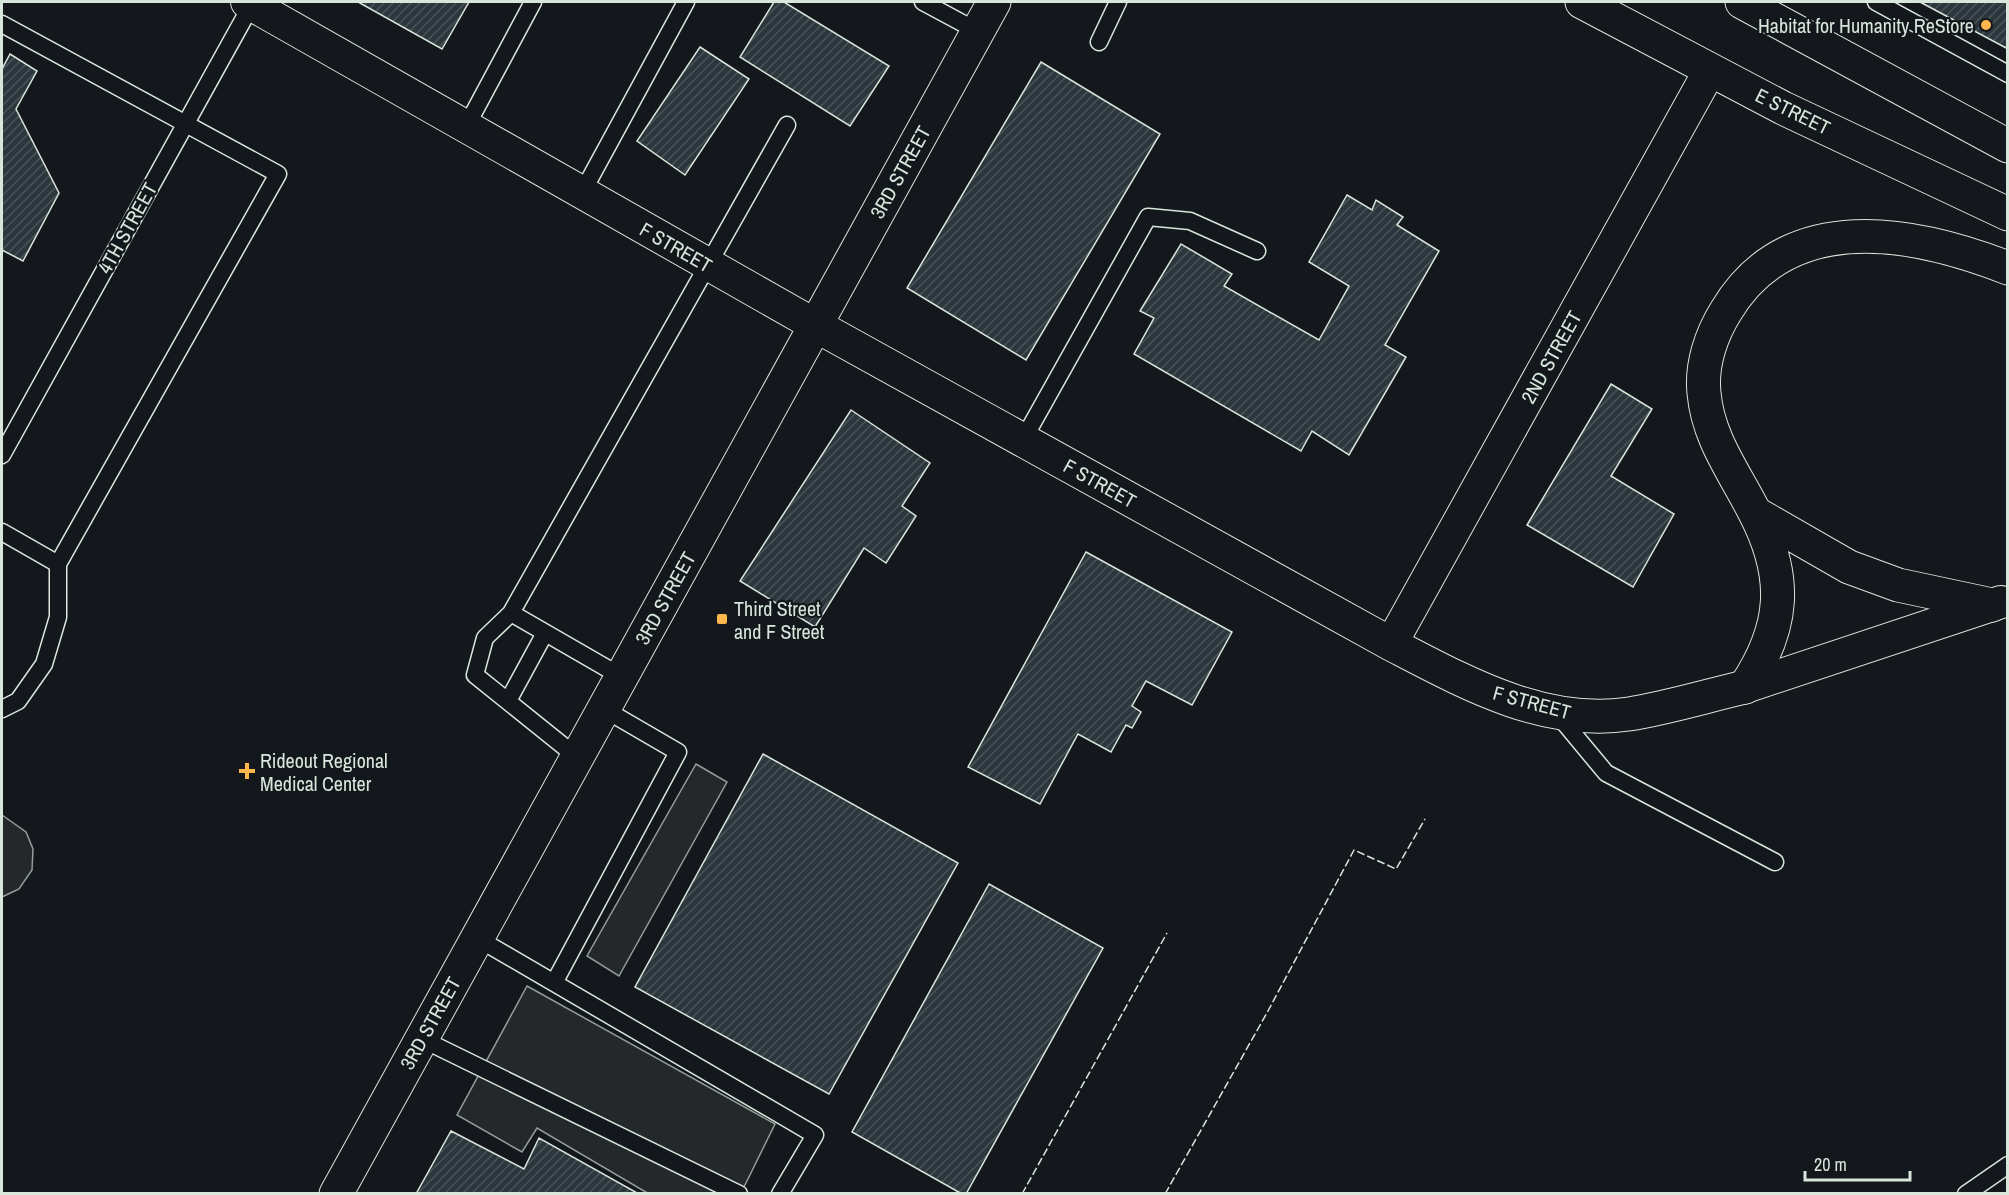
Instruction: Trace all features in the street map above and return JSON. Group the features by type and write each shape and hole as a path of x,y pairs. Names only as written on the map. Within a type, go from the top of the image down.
{"main road":[{"name":"3RD STREET","path":"336,1194 994,2"},
{"name":"E STREET","path":"1582,2 1783,108 2007,214"},
{"path":"1742,2 2007,147"},
{"path":"1744,687 1764,658 1777,611 1778,589 1776,567 1755,513 1714,439 1704,392 1709,348 1715,331 1732,301 1760,271 1795,250 1834,238 1860,236 1933,243 2007,268"},
{"name":"F STREET","path":"815,325 1392,644 1462,681 1511,701 1554,711 1590,716 1628,714 1744,687"},
{"path":"1755,513 1849,567 1888,582 1932,595 2000,602"}],"street":[{"name":"F STREET","path":"251,2 582,194 815,325"},
{"name":"2ND STREET","path":"1392,644 1710,70"},
{"name":"F STREET","path":"1744,687 2000,602"}],"lane":[{"name":"4TH STREET","path":"2,455 251,2"},
{"path":"466,127 533,2"},
{"path":"582,194 686,2"},
{"path":"923,2 977,31"},
{"path":"1099,42 1118,2"},
{"path":"1876,2 2007,74"},
{"path":"2,24 278,174 58,564 58,617 44,664 18,701 2,709"},
{"path":"577,757 475,675 485,638 511,613 787,125"},
{"path":"1023,440 1148,217 1190,221 1257,251"},
{"path":"2,532 58,564"},
{"path":"511,613 622,677"},
{"path":"508,701 545,633"},
{"path":"554,983 678,752 604,709"},
{"path":"1554,711 1606,773 1775,862"},
{"path":"477,938 814,1135 780,1194"},
{"path":"422,1039 739,1194"},
{"path":"1966,1194 2007,1165"}],"shaded area":[{"path":"696,764 727,782 619,976 587,956"},
{"path":"2,815 26,832 33,849 32,870 19,889 2,897"},
{"path":"527,986 775,1124 741,1193 649,1194 537,1128 522,1152 457,1115"}],"building":[{"path":"358,2 469,2 442,49"},
{"path":"774,2 784,2 889,66 850,126 740,57"},
{"name":"Habitat for Humanity ReStore","path":"1920,2 2008,2 2008,49"},
{"path":"700,47 749,79 685,175 637,141"},
{"path":"10,54 37,71 16,109 59,193 23,261 2,250 2,69"},
{"path":"1041,62 1160,134 1026,360 907,288"},
{"path":"1347,195 1372,210 1376,200 1403,217 1397,225 1439,251 1385,345 1406,357 1349,455 1312,431 1301,451 1134,354 1154,318 1140,311 1181,244 1232,274 1224,286 1319,340 1349,286 1309,262"},
{"path":"1611,384 1652,409 1611,476 1674,514 1633,587 1527,525"},
{"path":"851,410 930,463 902,506 916,516 886,563 864,548 815,627 740,581"},
{"path":"1086,552 1232,632 1192,705 1146,681 1132,706 1141,712 1132,728 1126,725 1111,752 1078,734 1040,804 968,767"},
{"path":"763,754 958,863 829,1094 635,987"},
{"path":"989,884 1103,948 966,1194 962,1194 852,1132"},
{"path":"451,1131 524,1169 539,1138 639,1194 416,1194"}],"fence":[{"path":"1165,1194 1268,1011 1354,850 1396,869 1425,819"},
{"path":"1022,1194 1167,933"}],"place":[{"name":"Habitat for Humanity ReStore","path":"1986,25"},
{"name":"Third Street and F Street","path":"722,619"},
{"name":"Rideout Regional Medical Center","path":"247,771"}]}
